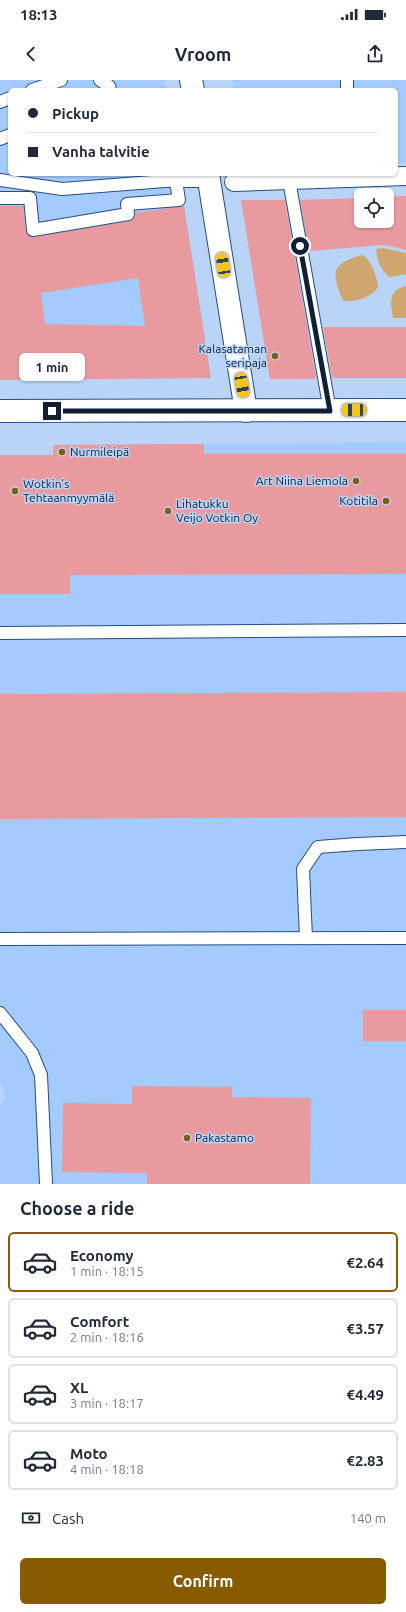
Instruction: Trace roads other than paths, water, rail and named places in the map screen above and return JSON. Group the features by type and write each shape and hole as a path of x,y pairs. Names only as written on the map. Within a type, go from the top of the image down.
{"street":[{"path":"234,182 348,176 406,176"},
{"path":"209,178 246,410"},
{"path":"0,411 406,410"}],"lane":[{"path":"38,88 61,80"},
{"path":"100,80 110,86 110,88"},
{"path":"0,180 62,189 99,180 170,177 209,178"},
{"path":"0,198 30,198 33,230 128,214 126,204 179,200 170,177"},
{"path":"290,180 330,411"},
{"path":"0,633 406,630"},
{"path":"306,938 303,869 318,847 406,842"},
{"path":"0,939 406,938"},
{"path":"0,1013 32,1053 40,1075 46,1184"}],"place":[{"name":"Kalasataman seripaja","path":"275,356"},
{"name":"Nurmileipä","path":"62,452"},
{"name":"Art Niina Liemola","path":"356,481"},
{"name":"Wotkin's Tehtaanmyymälä","path":"15,491"},
{"name":"Kotitila","path":"386,501"},
{"name":"Lihatukku Veijo Votkin Oy","path":"168,511"},
{"name":"Pakastamo","path":"187,1138"}]}
